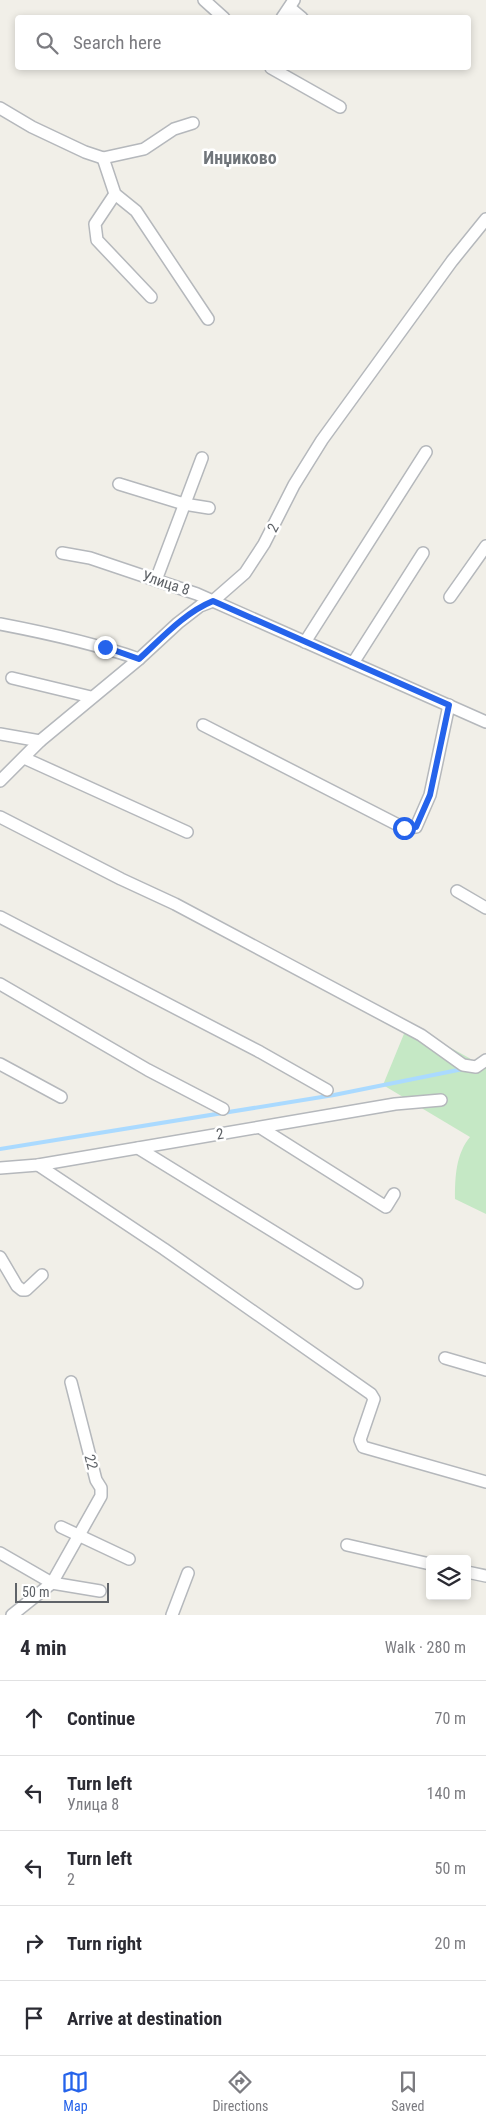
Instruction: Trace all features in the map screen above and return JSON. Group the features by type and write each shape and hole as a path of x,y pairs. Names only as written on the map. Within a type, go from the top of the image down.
{"street":[{"path":"204,0 221,15"},
{"path":"284,15 292,4 300,15"},
{"path":"275,70 340,107"},
{"path":"0,108 32,127 85,152 103,158 144,149 174,129 193,123"},
{"path":"103,158 115,194 136,211 208,319"},
{"path":"115,194 95,224 97,240 151,297"},
{"name":"2","path":"0,780 40,741 139,659 178,623 200,606 213,601 245,573 264,544 294,485 322,440 452,261 486,219"},
{"path":"304,642 426,452"},
{"path":"156,580 202,458"},
{"path":"119,484 184,504 210,508"},
{"path":"450,597 486,546"},
{"name":"Улица 8","path":"62,553 90,558 213,601 486,722"},
{"path":"354,663 423,553"},
{"path":"0,624 105,647 139,659"},
{"path":"12,678 92,697"},
{"path":"202,725 404,828 410,828 416,827 430,795 449,705"},
{"path":"0,734 40,741"},
{"path":"24,758 188,832"},
{"path":"0,817 121,879 175,904 412,1030 463,1065 476,1067 486,1060"},
{"path":"457,891 486,908"},
{"path":"0,916 260,1052 327,1090"},
{"path":"0,984 148,1070 223,1109"},
{"path":"0,1064 61,1097"},
{"name":"2","path":"0,1168 38,1165 395,1104 441,1100"},
{"path":"261,1128 386,1207 394,1194"},
{"path":"138,1148 357,1282"},
{"path":"38,1165 164,1249 371,1394 374,1399 360,1440 364,1448 486,1482"},
{"path":"0,1256 17,1286 22,1290 26,1290 42,1275"},
{"path":"446,1358 486,1370"},
{"name":"22","path":"12,1615 52,1583 80,1536 102,1492 96,1480 71,1382"},
{"path":"61,1527 129,1559"},
{"path":"347,1545 426,1563"},
{"path":"0,1553 52,1583 100,1591"},
{"path":"172,1615 188,1572"},
{"path":"471,1573 486,1576"}],"green space":[{"path":"408,1024 478,1063 486,1056 486,1214 455,1199 459,1158 470,1137 383,1085"}],"waterway":[{"path":"0,1149 334,1095 463,1069"}],"district":[{"name":"Инџиково","path":"240,158"}],"route":[{"path":"105,647 139,659 178,623 200,606 213,601 449,705 430,795 416,827 404,828"}]}
